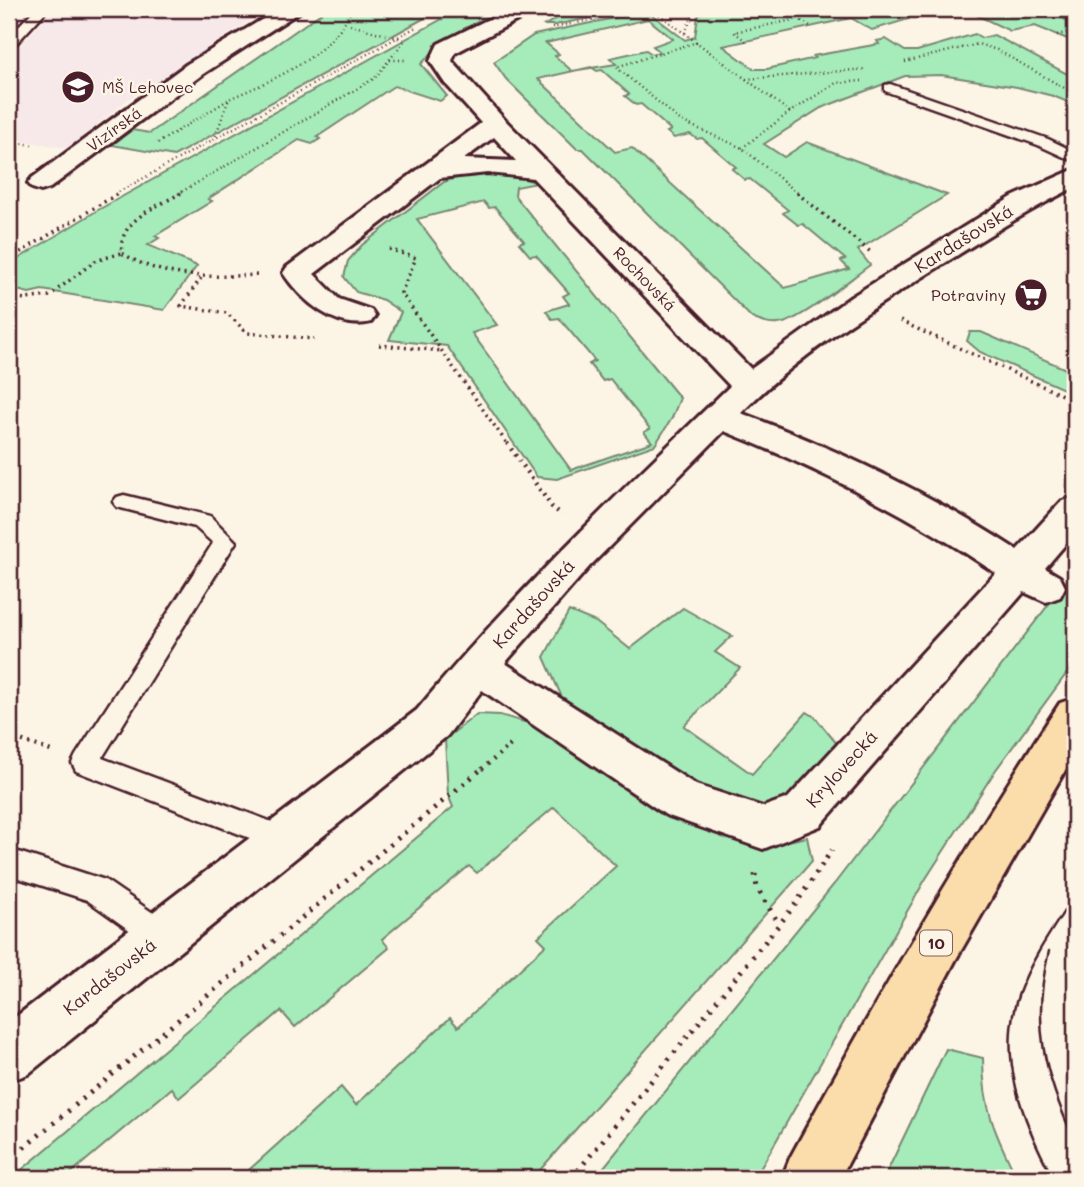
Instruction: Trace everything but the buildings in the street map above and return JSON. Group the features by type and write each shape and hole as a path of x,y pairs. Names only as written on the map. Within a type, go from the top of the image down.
{"main road":[{"name":"10","path":"810,1178 944,929 1012,814 1075,716"}],"street":[{"name":"Vizírská","path":"41,183 195,69 294,9"},
{"name":"Rochovská","path":"524,9 446,49 441,61 495,124 749,386"},
{"path":"360,316 329,305 298,273 495,124"},
{"path":"430,172 471,164 505,165 541,172"},
{"name":"Kardašovská","path":"9,1055 432,723 478,666 592,540 749,386 861,303 1021,203 1075,177"},
{"path":"718,416 794,446 923,511 958,529 1034,578"},
{"name":"Krylovecká","path":"763,828 804,811 1034,578 1075,510"},
{"path":"478,666 682,801 763,828"}],"lane":[{"path":"9,43 41,9"},
{"path":"890,88 1043,142 1075,158"},
{"path":"124,502 202,521 225,542 85,763 286,840"},
{"path":"9,862 95,889 162,936"}],"path":[{"path":"149,150 229,99 296,66 348,24 348,9"},
{"path":"652,9 790,112"},
{"path":"685,33 695,9"},
{"path":"782,9 810,26"},
{"path":"1048,9 1075,20"},
{"path":"746,41 734,32 797,19"},
{"path":"298,273 201,278 138,266 122,253 120,239 128,226 140,217 375,78 405,40 348,24"},
{"path":"9,259 100,203 419,26"},
{"path":"1057,35 1075,31"},
{"path":"697,43 667,48 659,56 616,67 681,121 742,148 867,248 897,281"},
{"path":"742,148 790,112 836,83 868,80"},
{"path":"214,139 229,99"},
{"path":"348,234 416,258 401,292 552,507 592,540"},
{"path":"9,296 40,301 59,291 96,260 122,253"},
{"path":"201,278 181,306 227,313 247,333 324,340"},
{"path":"861,303 1075,401"},
{"path":"375,345 442,351"},
{"path":"9,1160 549,713"},
{"path":"763,828 753,865 757,888 779,924"},
{"path":"572,1178 809,886 834,846"}],"shaded area":[{"name":"MŠ Lehovec","path":"53,9 268,9 127,100 69,148 9,139 9,58"}],"green space":[{"path":"320,9 441,9 174,156 112,145 132,130 150,133 324,11"},
{"path":"460,9 510,9 440,45 421,64 447,96 440,101 394,86 317,137 320,139 312,144 299,140 208,199 212,201 155,236 159,238 148,245 197,266 164,310 42,290 29,293 9,288 9,267 13,262 98,210"},
{"path":"562,9 634,9 545,25 568,12"},
{"path":"705,9 956,9 908,17 909,19 872,30 851,18 723,46 754,69 767,69 815,58 813,56 879,44 877,41 886,39 905,51 917,51 975,34 982,38 994,35 1075,78 1075,109 1068,102 1053,96 1017,87 941,75 905,76 821,108 764,144 784,157 807,142 947,195 858,250 870,265 825,299 787,321 778,324 765,323 752,318 583,149 577,149 506,79 494,62 534,35 647,11 685,40 695,37 698,16","holes":["648,19 673,39 653,46 660,52 652,54 646,50 610,58 616,64 592,68 602,70 629,94 625,96 636,105 641,104 671,130 667,132 674,138 690,134 697,139 702,138 736,167 732,169 745,180 750,179 788,210 783,213 798,225 803,224 845,259 841,261 849,269 785,288 632,148 615,152 538,79 572,71 555,56 559,54 546,43"]},
{"path":"964,9 1042,9 1075,24 1075,42 1035,26 1010,31"},
{"path":"494,173 521,177 537,183 516,187 515,196 680,398 672,418 655,445 557,479 537,477 447,346 389,340 401,312 383,300 356,292 344,277 348,261 362,245 444,182 464,175","holes":["484,202 489,208 495,207 524,241 519,243 530,256 536,255 569,293 563,296 569,304 546,311 552,319 559,318 595,361 589,364 603,381 610,379 650,429 644,432 652,442 571,470 472,333 497,325 417,219"]},
{"path":"970,332 981,332 1075,373 1075,394 980,352 967,341"},
{"path":"1075,570 1075,662 995,771 925,880 755,1178 595,1178 835,883"},
{"path":"683,608 732,636 715,652 740,668 684,726 752,774 807,712 815,717 838,745 791,798 765,810 718,800 564,702 544,657 569,611 596,622 630,649"},
{"path":"549,713 741,838 779,843 807,837 812,861 533,1178 240,1178 341,1087 356,1105 450,1018 458,1027 546,945 538,937 616,866 554,807 477,873 469,866 382,939 389,948 295,1027 281,1011 179,1098 172,1088 65,1178 12,1178 453,807 448,795 445,739 477,714 500,715 524,722"},
{"path":"946,1049 983,1058 988,1106 1002,1148 1017,1178 884,1178"}],"tram line":[{"path":"1053,1178 1023,1111 1016,1088 1010,1041 1013,1017 1024,980 1044,942 1075,894"},
{"path":"1049,951 1041,1002 1044,1048 1055,1094 1075,1141"}],"place":[{"name":"MŠ Lehovec","path":"78,87"},
{"name":"Potraviny","path":"1031,295"}]}
